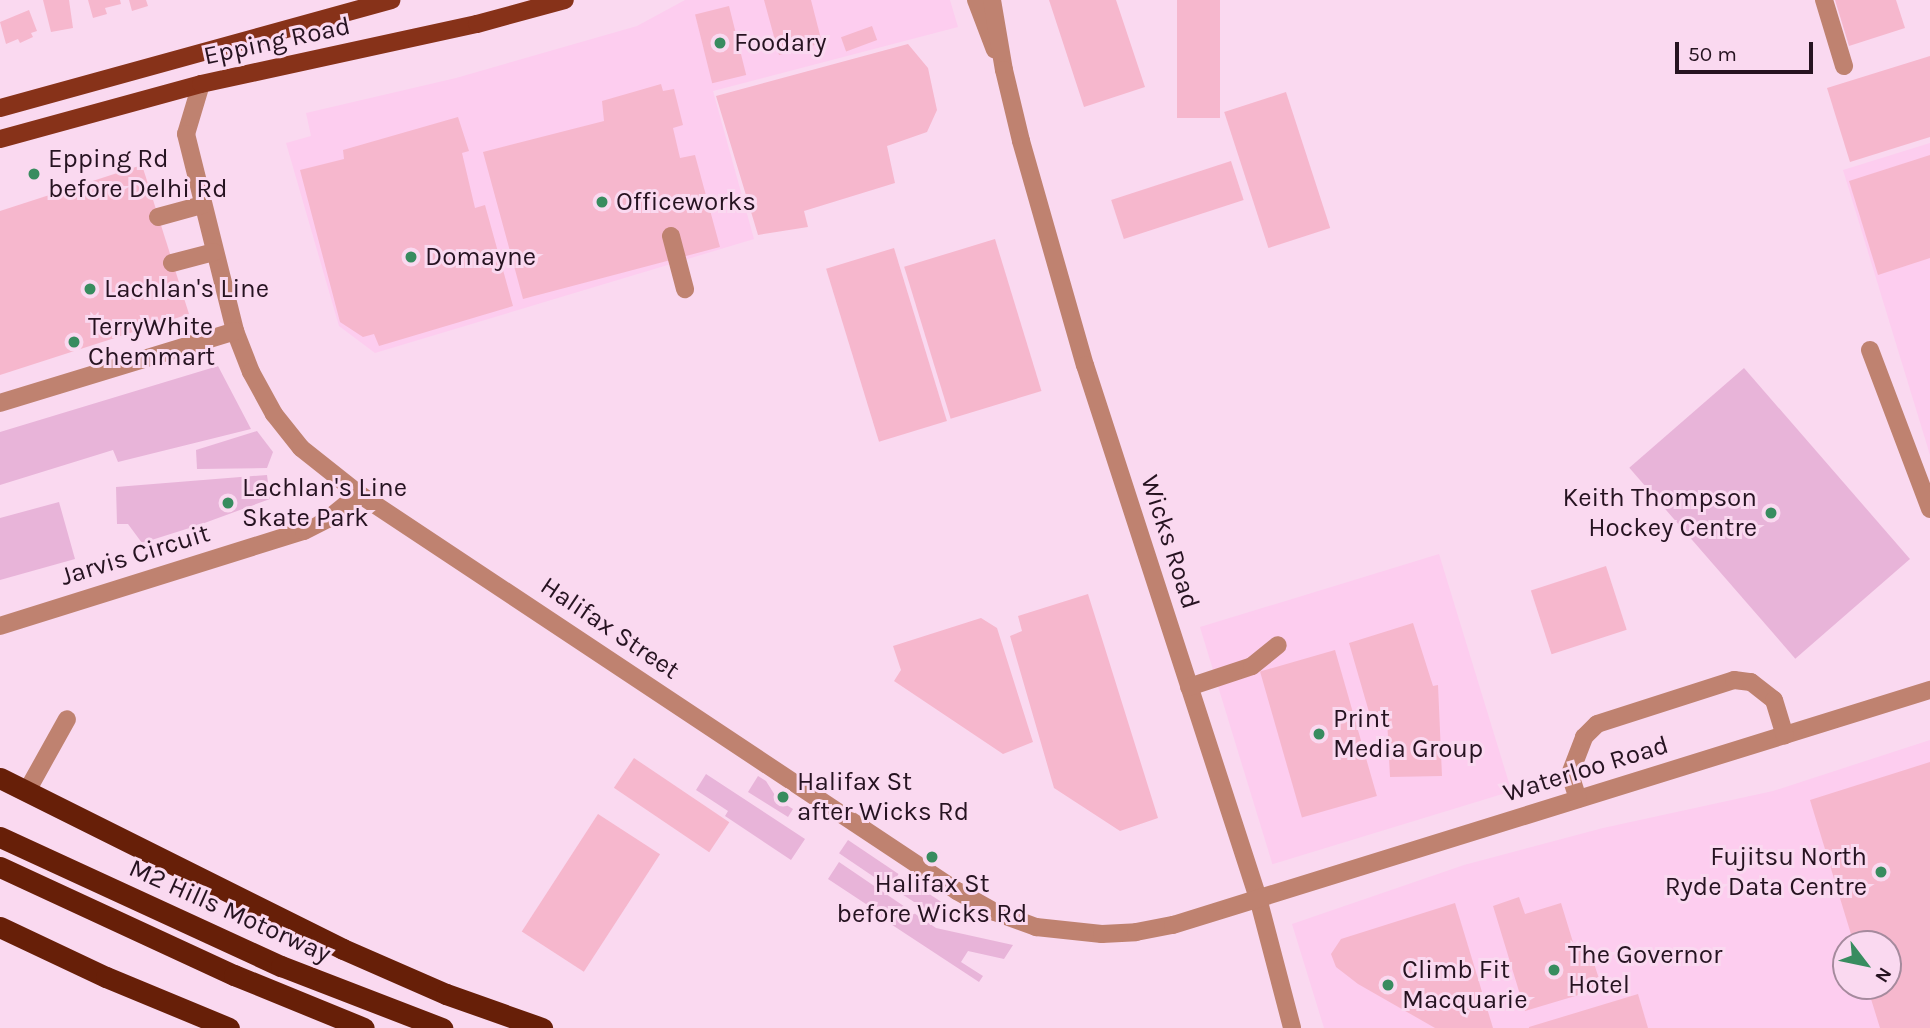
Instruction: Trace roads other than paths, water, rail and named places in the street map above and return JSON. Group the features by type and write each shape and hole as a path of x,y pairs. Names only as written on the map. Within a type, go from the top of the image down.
{"highway":[{"path":"0,778 343,949 446,994 542,1028"},
{"name":"M2 Hills Motorway","path":"0,837 281,966 442,1028"},
{"path":"0,867 234,975 364,1028"},
{"path":"0,927 106,977 229,1028"}],"main road":[{"name":"Epping Road","path":"0,108 368,3 391,0"},
{"name":"Epping Road","path":"0,139 201,84 450,30 565,0"}],"street":[{"name":"Wicks Road","path":"976,0 1004,70"},
{"name":"Wicks Road","path":"992,0 1004,70 1085,365 1258,898 1292,1028"},
{"path":"1824,0 1844,65"},
{"name":"Halifax Street","path":"201,84 186,134 235,331 251,372 274,414 301,448 359,494 957,891 995,912 1036,927 1065,932 1136,932 1173,925 1258,898"},
{"path":"158,217 202,205"},
{"path":"671,236 685,289"},
{"path":"172,263 214,252"},
{"path":"0,403 235,331"},
{"path":"1870,350 1930,509"},
{"name":"Jarvis Circuit","path":"0,626 304,531 328,519 359,494"},
{"path":"1189,687 1252,666 1278,645"},
{"path":"1578,799 1570,774 1584,737 1597,724 1734,680 1751,682 1774,700 1785,735"},
{"name":"Waterloo Road","path":"1258,898 1930,690"},
{"path":"27,791 67,719"}],"place":[{"name":"Foodary","path":"720,43"},
{"name":"Epping Rd before Delhi Rd","path":"34,174"},
{"name":"Officeworks","path":"602,202"},
{"name":"Domayne","path":"411,257"},
{"name":"Lachlan's Line","path":"90,289"},
{"name":"TerryWhite Chemmart","path":"74,342"},
{"name":"Lachlan's Line Skate Park","path":"228,503"},
{"name":"Keith Thompson Hockey Centre","path":"1771,513"},
{"name":"Print Media Group","path":"1319,734"},
{"name":"Halifax St after Wicks Rd","path":"783,797"},
{"name":"Halifax St before Wicks Rd","path":"932,857"},
{"name":"Fujitsu North Ryde Data Centre","path":"1881,872"},
{"name":"The Governor Hotel","path":"1554,970"},
{"name":"Climb Fit Macquarie","path":"1388,985"}]}
